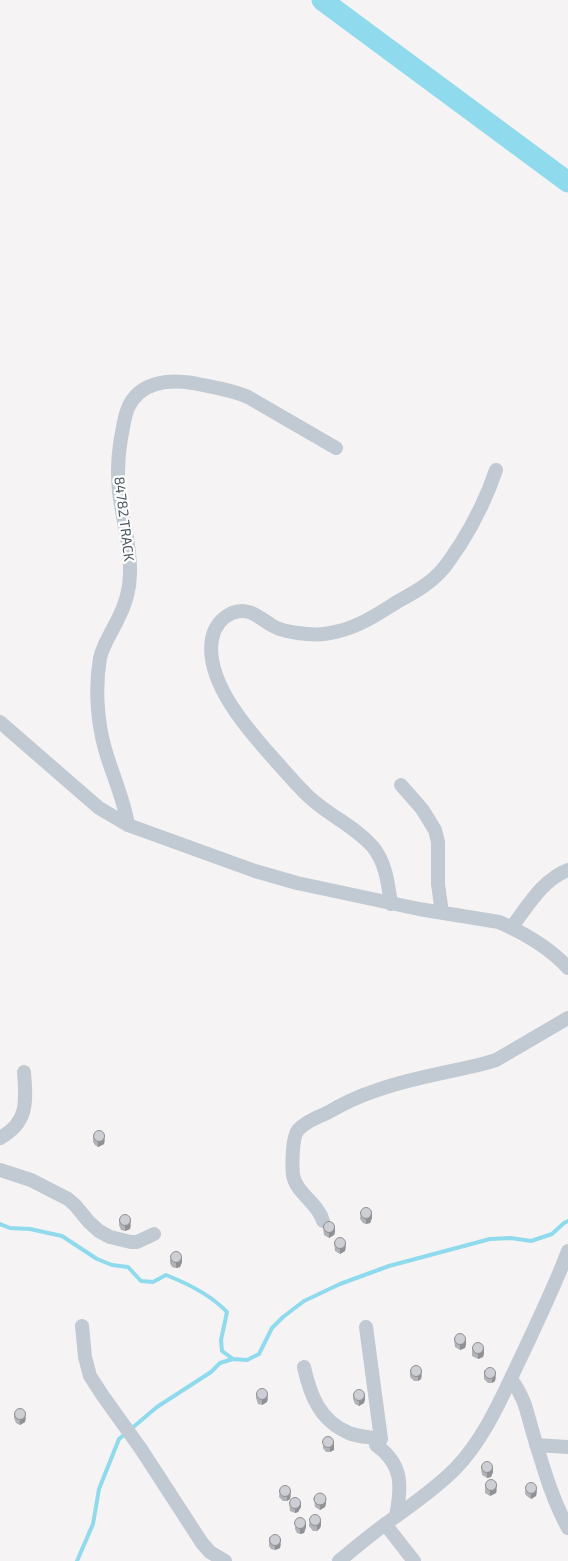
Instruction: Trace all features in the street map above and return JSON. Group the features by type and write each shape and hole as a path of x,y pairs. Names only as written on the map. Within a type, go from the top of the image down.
{"street":[{"name":"84782 TRACK","path":"128,825 101,734 98,691 100,659 125,603 130,576 130,552 120,504 118,470 121,440 128,408 140,392 152,384 165,381 179,381 234,391 248,397 336,448"},
{"path":"391,904 384,868 374,848 364,838 331,815 305,793 257,741 226,696 211,654 214,632 225,617 241,611 250,611 285,631 317,634 337,632 351,628 374,616 427,584 443,569 484,503 496,470"},
{"path":"0,722 99,808 128,825 255,871 297,882 391,904 499,922 551,952 568,968"},
{"path":"401,785 422,809 435,830 438,842 438,884 442,913"},
{"path":"511,928 548,881 557,874 568,870"},
{"path":"323,1221 319,1210 294,1180 294,1136 299,1128 307,1122 372,1091 496,1060 568,1018"},
{"path":"0,1138 15,1127 24,1113 26,1105 24,1072"},
{"path":"0,1170 31,1180 68,1199 98,1231 110,1237 131,1242 143,1240 154,1234"},
{"path":"339,1561 436,1486 472,1449 493,1415 511,1379 553,1288 568,1250"},
{"path":"82,1326 87,1368 95,1385 141,1449 202,1543 210,1552 225,1561"},
{"path":"366,1328 380,1439 376,1445 388,1456 398,1472 400,1491 391,1520 414,1561"},
{"path":"304,1367 313,1400 326,1417 350,1434 380,1439"},
{"path":"511,1379 526,1405 536,1445 554,1496 568,1528"},
{"path":"536,1445 568,1447"}],"building":[{"path":"99,1130 105,1136 99,1142 93,1136"},
{"path":"366,1207 372,1213 366,1219 360,1213"},
{"path":"125,1214 131,1220 125,1226 119,1220"},
{"path":"329,1221 335,1227 329,1233 323,1227"},
{"path":"340,1237 346,1243 340,1249 334,1243"},
{"path":"176,1251 182,1257 176,1263 170,1257"},
{"path":"460,1333 466,1339 460,1345 454,1339"},
{"path":"478,1342 484,1348 478,1354 472,1348"},
{"path":"416,1365 422,1371 416,1377 410,1371"},
{"path":"490,1367 496,1373 490,1379 484,1373"},
{"path":"262,1388 268,1394 262,1400 256,1394"},
{"path":"359,1389 365,1395 359,1401 353,1395"},
{"path":"20,1408 26,1414 20,1420 14,1414"},
{"path":"328,1436 334,1442 328,1448 322,1442"},
{"path":"487,1461 493,1467 487,1473 481,1467"},
{"path":"491,1479 497,1485 491,1491 485,1485"},
{"path":"531,1482 537,1488 531,1494 525,1488"},
{"path":"285,1485 291,1491 285,1497 279,1491"},
{"path":"320,1493 326,1499 320,1505 314,1499"},
{"path":"295,1497 301,1503 295,1509 289,1503"},
{"path":"315,1514 321,1520 315,1526 309,1520"},
{"path":"300,1517 306,1523 300,1529 294,1523"},
{"path":"275,1534 281,1540 275,1546 269,1540"}],"waterway":[{"path":"322,0 568,182"},
{"path":"77,1561 93,1524 99,1489 119,1439 157,1407 211,1372 220,1363 233,1359 247,1360 259,1354 272,1328 304,1301 340,1284 389,1266 490,1239 511,1238 531,1241 552,1234 568,1221"},
{"path":"0,1224 10,1228 30,1229 62,1236 97,1259 112,1265 128,1267 141,1281 153,1282 166,1275 199,1290 227,1312 221,1340 222,1351 233,1359"}]}
